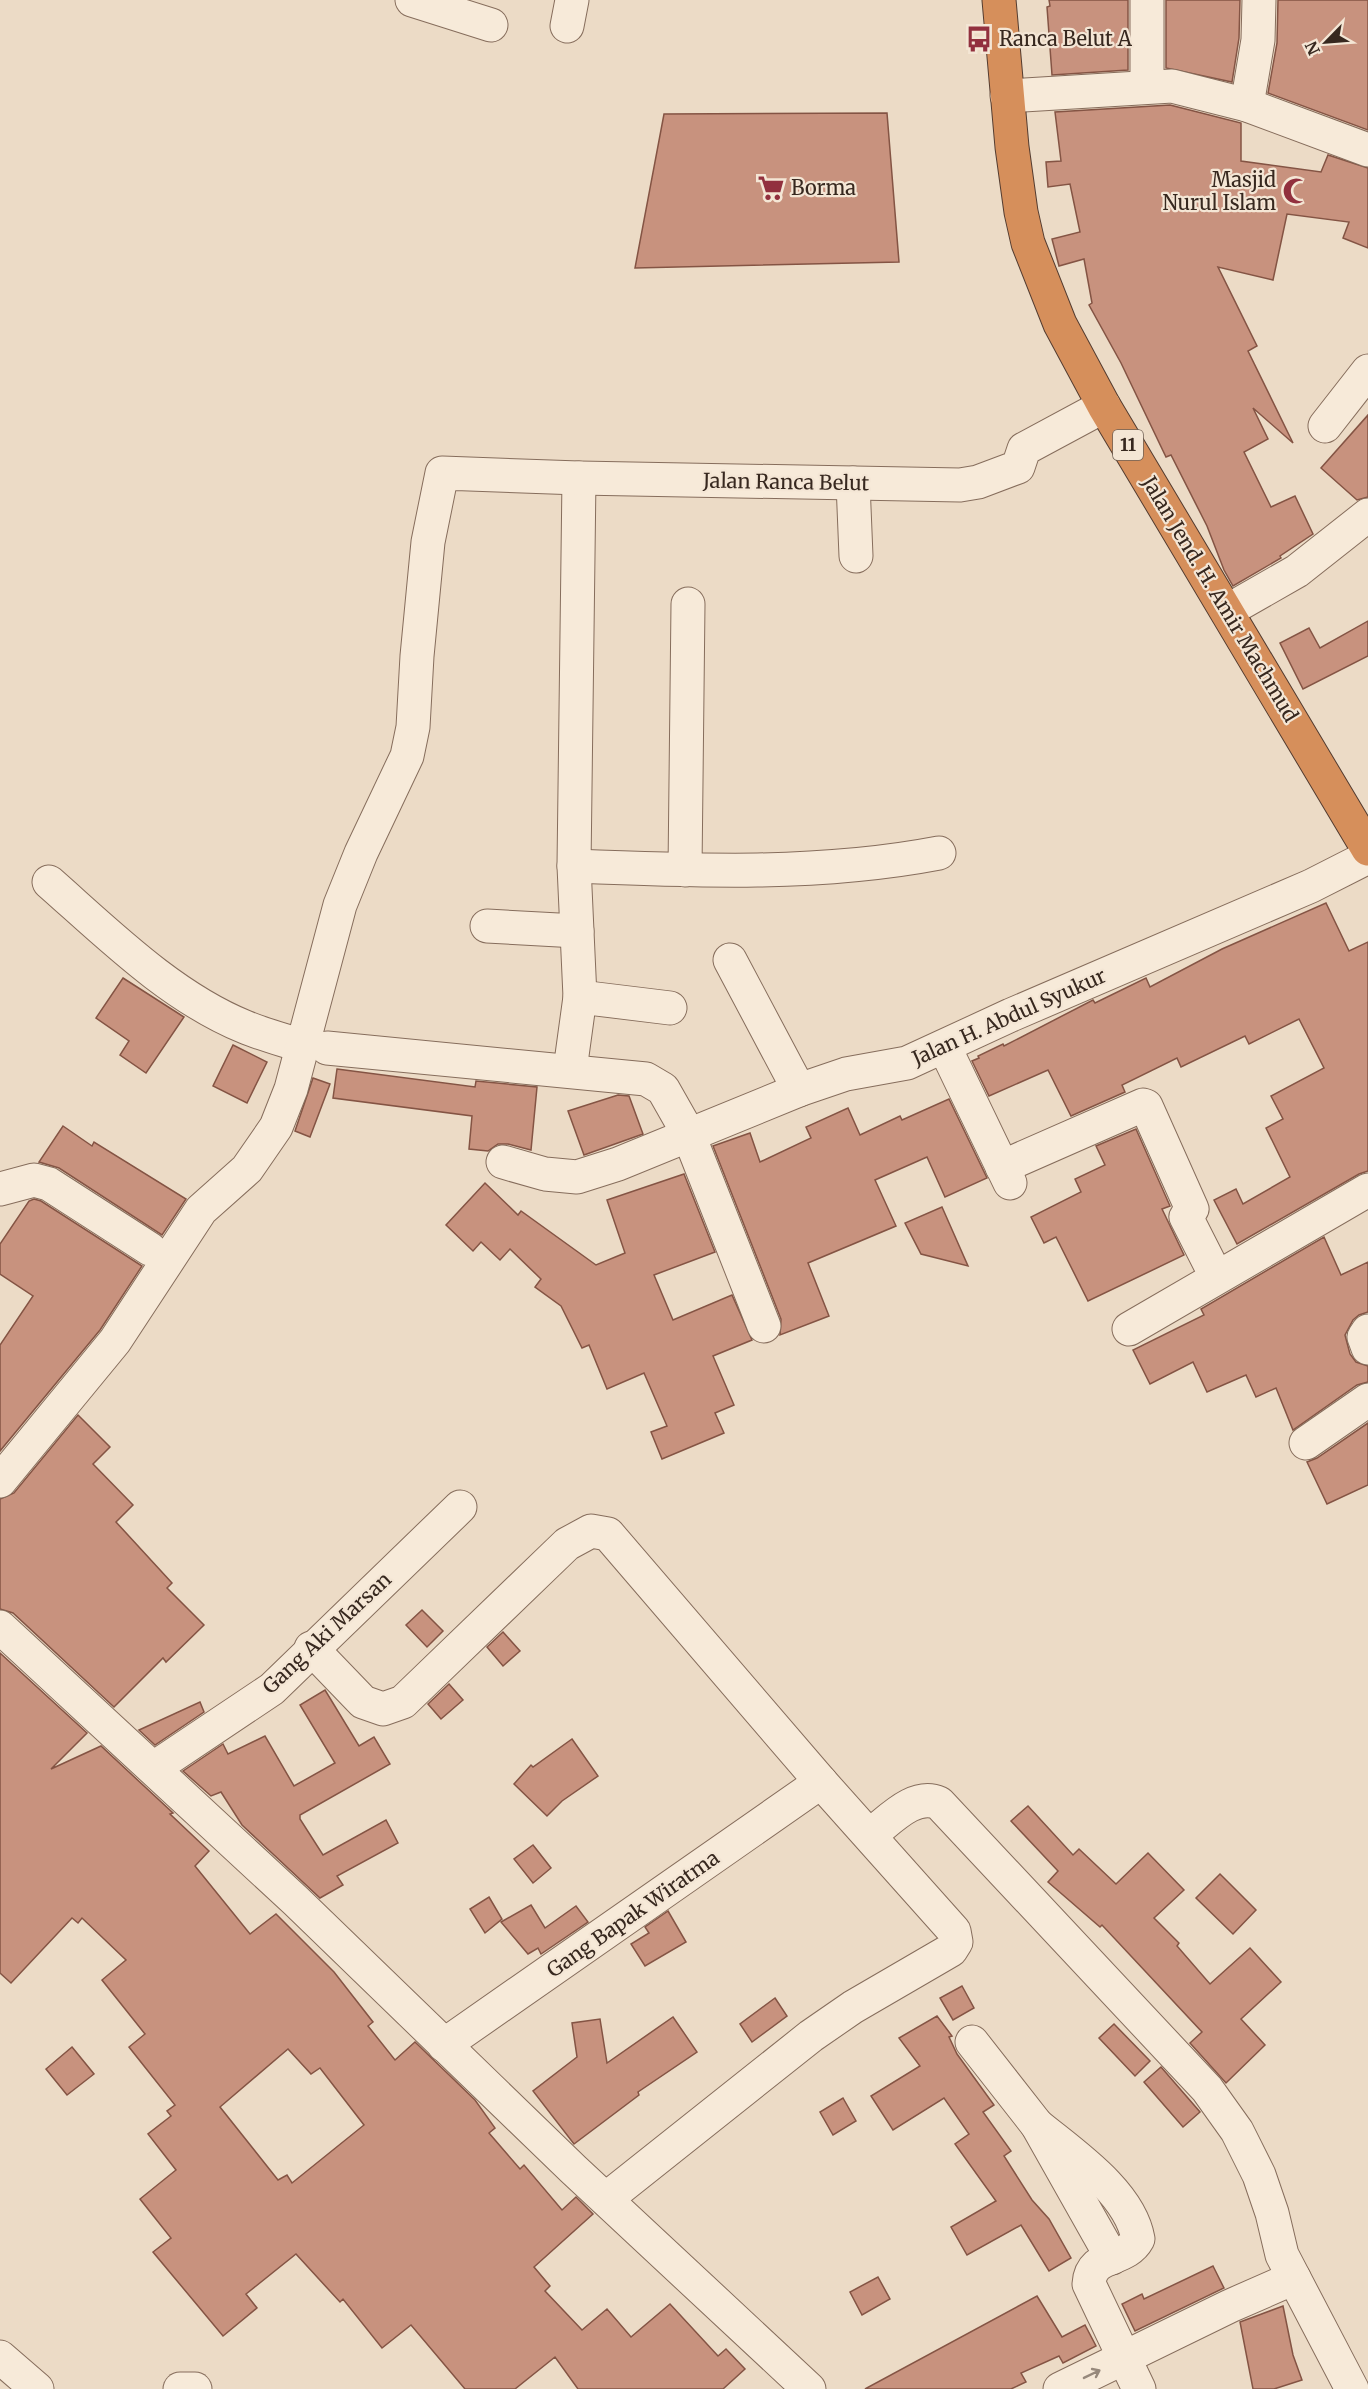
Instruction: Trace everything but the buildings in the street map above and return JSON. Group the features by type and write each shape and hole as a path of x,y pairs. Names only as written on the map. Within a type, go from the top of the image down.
{"highway":[{"name":"Jalan Jend. H. Amir Machmud","path":"999,0 1012,147 1028,243 1060,324 1104,406 1368,849"}],"street":[{"path":"412,0 491,25"},
{"path":"1147,0 1147,85"},
{"path":"1247,105 1258,40 1259,0"},
{"path":"1007,96 1147,85 1172,86 1247,105 1368,150"},
{"path":"1325,426 1368,370"},
{"name":"Jalan Ranca Belut","path":"315,1047 340,905 361,853 407,756 414,727 417,656 428,542 442,473 579,478 960,484 978,482 1018,467 1024,449 1104,406"},
{"path":"570,1070 580,997 574,866 579,478"},
{"path":"853,483 856,556"},
{"path":"1227,611 1297,571 1368,515"},
{"path":"685,870 688,604"},
{"path":"574,866 685,870 822,869 885,863 939,853"},
{"name":"Jalan H. Abdul Syukur","path":"503,1162 545,1174 577,1177 618,1164 688,1133 799,1090 846,1074 907,1064 1011,1015 1311,886 1368,857"},
{"path":"49,882 117,944 184,993 244,1027 315,1047 646,1079 663,1089 688,1133 764,1326"},
{"path":"487,926 577,931"},
{"path":"730,960 799,1090"},
{"path":"580,997 670,1008"},
{"path":"0,1481 115,1341 201,1210 247,1169 276,1127 315,1047"},
{"path":"945,1048 1006,1175 1143,1105 1146,1106 1192,1209 1186,1217 1216,1276"},
{"path":"0,1189 34,1180 49,1184 150,1249"},
{"path":"1129,1329 1179,1301 1216,1276 1368,1190"},
{"path":"1368,1331 1364,1337 1368,1348"},
{"path":"1306,1443 1368,1400"},
{"name":"Gang Aki Marsan","path":"154,1768 272,1689 311,1648 460,1507"},
{"path":"311,1648 363,1702 383,1709 403,1702 567,1544 591,1531 608,1534 821,1782 954,1931 956,1942 951,1950 853,2007 811,2036 606,2199"},
{"path":"0,1627 297,1901 444,2046 809,2389"},
{"name":"Gang Bapak Wiratma","path":"444,2046 821,1782"},
{"path":"870,1835 918,1800 928,1798 939,1803 1207,2089 1237,2131 1259,2175 1272,2212 1282,2255 1318,2328 1352,2389"},
{"path":"972,2042 1037,2126 1112,2258 1095,2265 1091,2271 1089,2284 1138,2389"},
{"path":"1060,2389 1230,2306 1294,2278"},
{"path":"0,2357 37,2389"},
{"path":"180,2389 195,2389"}],"place":[{"name":"Ranca Belut A","path":"979,39"},
{"name":"Borma","path":"771,188"},
{"name":"Masjid Nurul Islam","path":"1296,191"}]}
